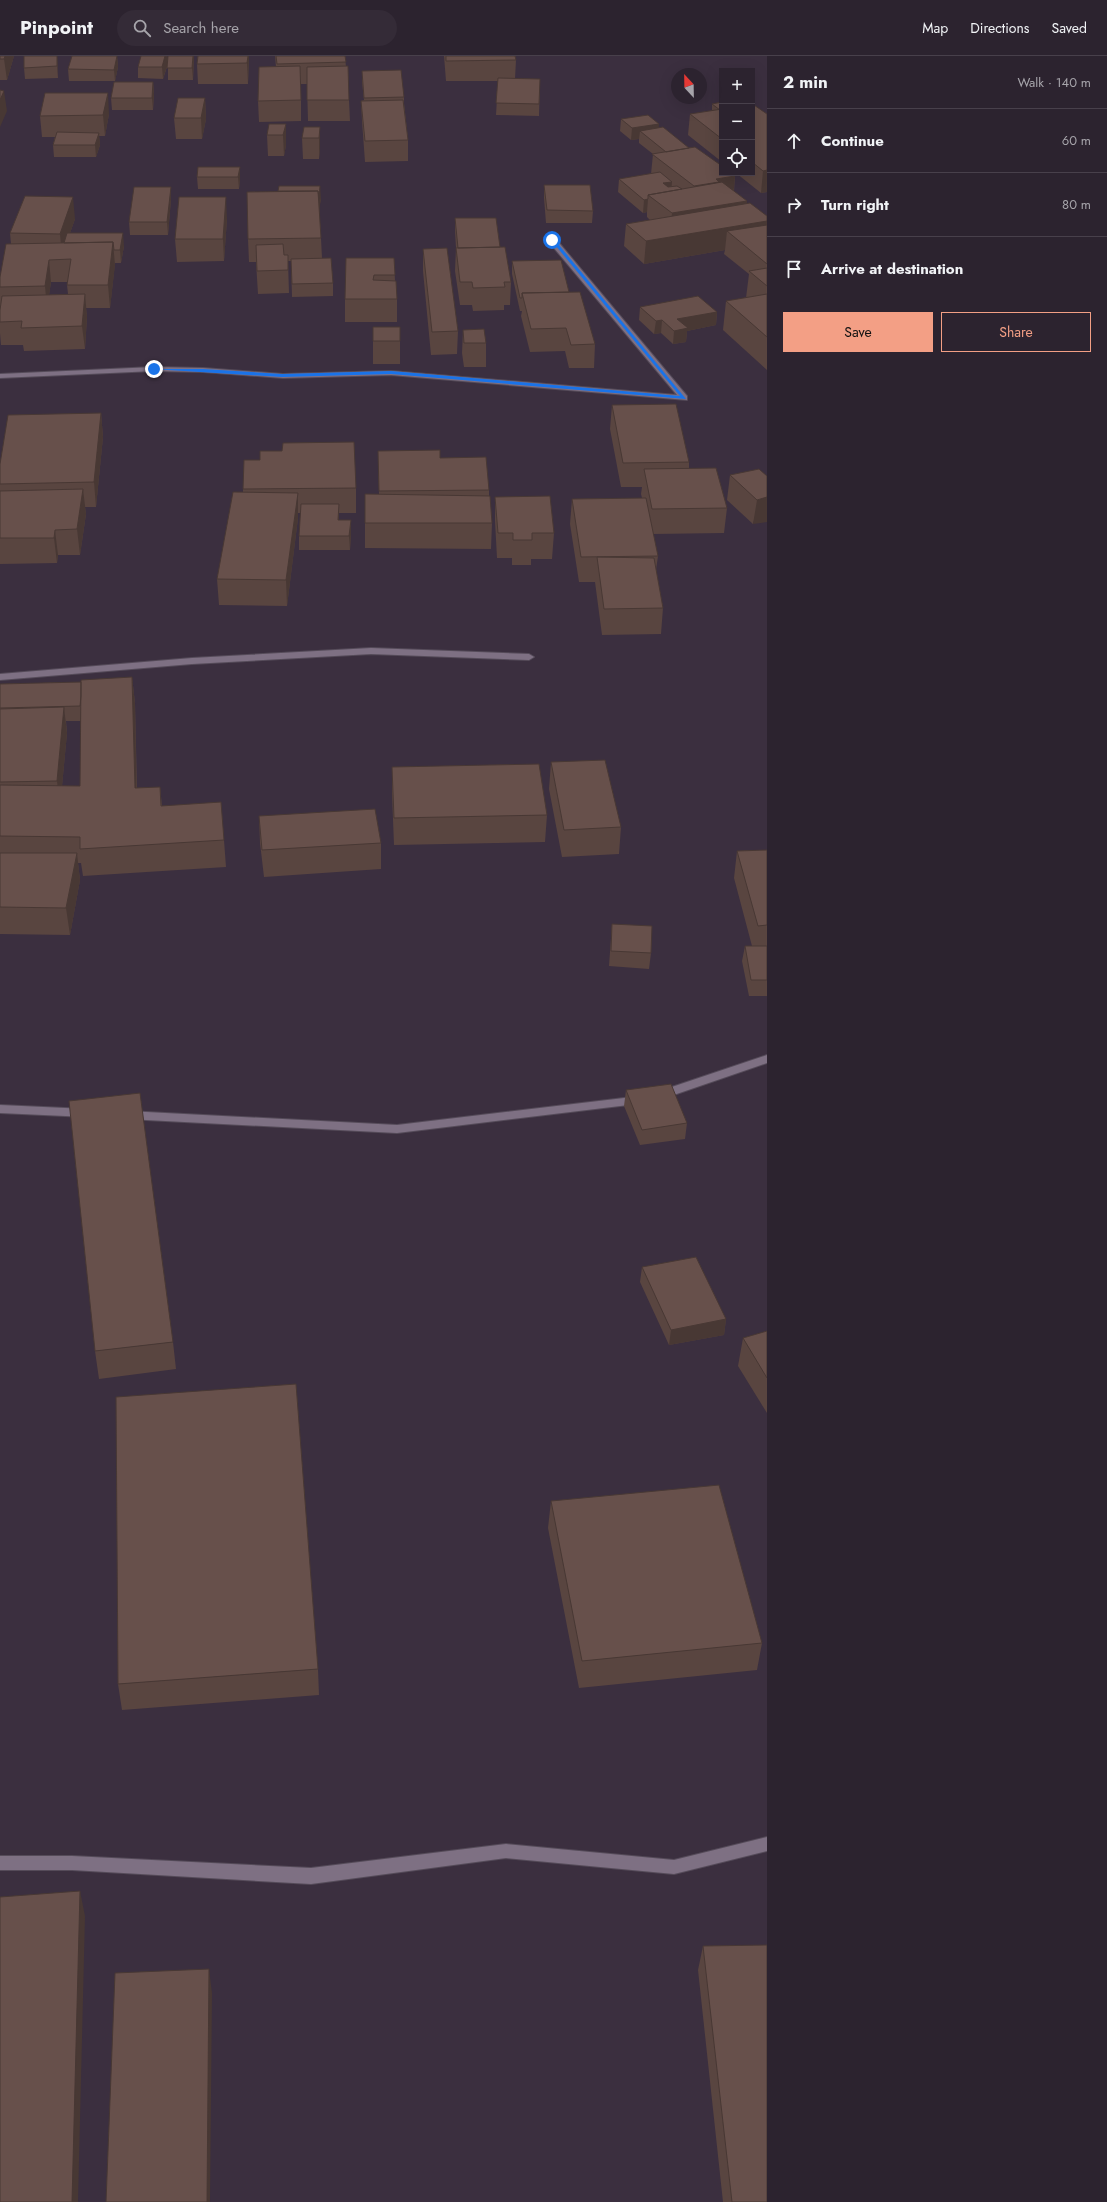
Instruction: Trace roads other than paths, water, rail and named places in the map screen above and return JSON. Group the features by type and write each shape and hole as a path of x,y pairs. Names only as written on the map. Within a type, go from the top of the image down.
{"street":[{"path":"0,376 154,369 203,370 282,376 391,372 684,398 552,240"},
{"path":"0,677 192,661 371,651 529,657"},
{"path":"111,1114 397,1128 648,1099 767,1059"},
{"path":"0,1109 95,1113"},
{"path":"0,1863 72,1863 311,1876 506,1851 674,1867 767,1844"}]}
